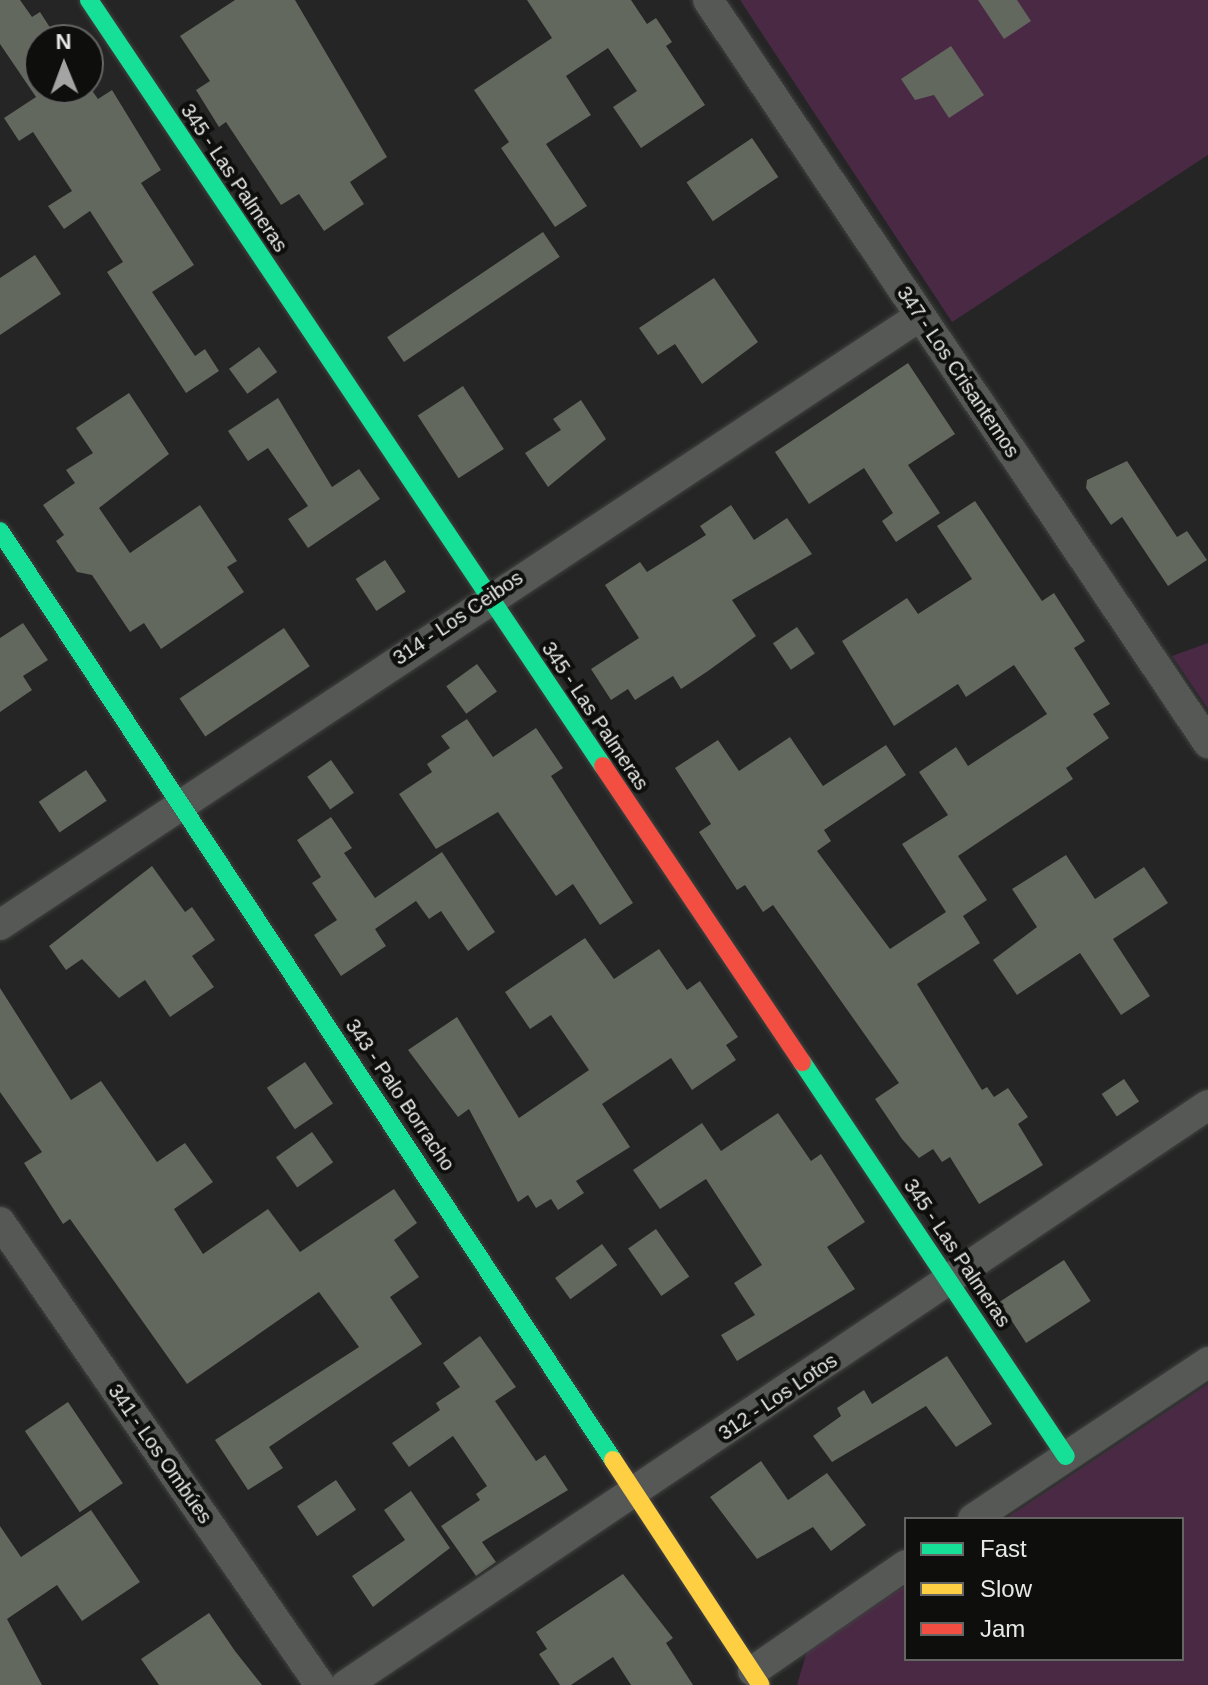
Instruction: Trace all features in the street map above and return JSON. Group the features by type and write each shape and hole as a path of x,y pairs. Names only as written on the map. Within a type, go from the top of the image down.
{"street":[{"name":"345 - Las Palmeras","path":"89,0 1066,1456"},
{"name":"347 - Los Crisantemos","path":"708,0 1208,743"},
{"name":"314 - Los Ceibos","path":"0,925 488,597 920,316"},
{"name":"343 - Palo Borracho","path":"0,531 638,1491 757,1678"},
{"name":"312 - Los Lotos","path":"346,1685 950,1282 1208,1105"},
{"name":"341 - Los Ombúes","path":"0,1222 320,1685"},
{"path":"976,1517 1208,1362"},
{"path":"757,1678 904,1567"}],"shaded area":[{"path":"740,0 1208,0 1208,155 952,322"},
{"path":"1208,643 1208,709 1172,656"},
{"path":"1208,1384 1208,1685 797,1685 807,1651 904,1586 904,1661 1184,1661 1184,1517 1008,1517"}],"building":[{"path":"0,0 20,0 32,17 40,12 48,24 24,24 24,79 0,44"},
{"path":"235,0 295,0 387,157 350,182 364,204 324,231 299,194 281,205 226,122 219,127 196,90 210,81 180,36"},
{"path":"527,0 631,0 647,24 656,18 672,42 666,46 705,105 641,148 613,107 637,91 608,48 566,76 591,115 546,144 587,206 555,227 501,148 509,142 474,90 552,38"},
{"path":"978,0 1017,0 1031,21 1004,39"},
{"path":"951,46 984,95 949,118 934,95 915,100 901,79"},
{"path":"112,90 161,170 141,183 194,265 152,292 195,356 205,349 219,371 186,393 107,272 123,262 90,211 64,229 48,206 72,191 33,132 19,141 4,118 25,104 104,104 104,95"},
{"path":"752,138 778,177 713,221 687,182"},
{"path":"543,232 560,257 404,362 387,337"},
{"path":"35,255 61,294 0,335 0,278"},
{"path":"714,278 758,342 702,384 675,344 658,355 639,328"},
{"path":"259,347 277,372 247,394 229,369"},
{"path":"908,363 955,434 908,465 940,513 896,542 882,521 893,513 864,468 809,504 775,452"},
{"path":"463,386 504,449 459,478 418,415"},
{"path":"129,393 169,454 99,508 130,553 200,505 237,561 227,567 244,592 161,649 144,623 130,632 92,575 77,572 56,541 64,535 43,505 75,483 66,470 93,453 76,428"},
{"path":"278,398 332,487 359,469 380,499 308,548 288,519 308,506 268,448 248,461 228,431"},
{"path":"581,400 606,439 548,487 525,453 561,430 553,419"},
{"path":"1127,461 1177,537 1187,531 1207,560 1168,586 1122,517 1111,525 1086,488 1087,480"},
{"path":"975,501 1042,601 1054,593 1085,641 1074,648 1110,704 1093,714 1109,738 1066,768 1073,779 958,856 987,900 963,916 980,943 917,984 982,1090 987,1087 994,1097 1008,1088 1028,1117 1018,1124 1043,1165 979,1204 950,1157 942,1162 933,1149 919,1158 902,1139 875,1099 899,1083 773,905 763,912 745,885 737,890 699,832 711,824 675,768 718,740 739,771 790,737 823,786 886,745 906,775 824,830 831,841 817,851 890,949 946,912 902,844 948,815 919,772 956,747 968,766 1047,714 1014,665 966,697 958,684 894,726 842,641 907,598 918,614 972,579 937,526"},
{"path":"731,505 754,540 787,518 812,554 732,600 756,636 708,671 681,689 673,676 635,700 628,689 611,700 591,669 639,638 605,585 640,562 647,572 706,535 700,526"},
{"path":"385,560 406,592 376,611 356,579"},
{"path":"23,623 48,660 23,676 32,690 0,712 0,638"},
{"path":"797,627 815,654 791,670 773,643"},
{"path":"284,628 310,666 205,737 180,698"},
{"path":"477,664 497,692 466,714 446,686"},
{"path":"467,719 493,757 536,728 563,768 551,776 633,903 600,925 573,884 556,896 498,812 436,849 399,794 432,772 427,764 450,748 441,736"},
{"path":"331,760 354,793 330,809 307,777"},
{"path":"86,770 107,801 59,833 39,802"},
{"path":"331,817 352,848 344,853 375,898 442,852 495,932 468,951 441,911 429,919 416,901 375,929 386,946 341,976 314,935 337,920 312,883 321,877 297,840"},
{"path":"1066,855 1095,899 1144,867 1168,903 1113,939 1150,996 1121,1015 1080,953 1017,995 993,960 1037,927 1012,889"},
{"path":"152,866 185,912 192,907 215,940 192,956 214,987 170,1017 145,980 119,998 82,959 66,970 49,946"},
{"path":"585,938 614,979 659,949 687,990 700,981 738,1037 726,1045 736,1060 692,1090 671,1058 602,1104 630,1147 576,1181 584,1193 558,1210 551,1199 536,1208 528,1195 518,1202 469,1109 458,1117 408,1050 457,1017 519,1118 589,1070 551,1015 530,1029 505,992"},
{"path":"0,988 71,1100 101,1081 157,1162 185,1143 213,1182 174,1209 203,1254 268,1209 300,1252 394,1189 417,1223 394,1240 419,1277 390,1297 422,1344 269,1447 283,1468 248,1490 215,1440 359,1347 319,1292 187,1384 70,1219 63,1224 24,1163 42,1152 0,1092"},
{"path":"305,1062 333,1103 295,1129 267,1088"},
{"path":"1124,1079 1139,1101 1117,1116 1102,1094"},
{"path":"778,1113 811,1161 821,1154 865,1222 827,1247 855,1289 737,1361 721,1335 755,1315 734,1283 762,1265 706,1179 660,1209 633,1170 702,1123 721,1151"},
{"path":"312,1132 333,1162 297,1188 276,1157"},
{"path":"656,1229 689,1277 661,1296 628,1249"},
{"path":"602,1244 617,1265 570,1299 555,1278"},
{"path":"1064,1260 1091,1301 1026,1343 999,1302"},
{"path":"480,1336 516,1387 495,1401 536,1461 545,1455 568,1490 482,1542 496,1562 476,1576 441,1526 480,1500 476,1494 487,1486 453,1436 409,1467 392,1443 440,1410 436,1403 460,1387 443,1363"},
{"path":"947,1356 992,1424 956,1447 926,1406 832,1462 813,1436 841,1416 837,1408 864,1390 872,1404"},
{"path":"68,1402 123,1483 80,1512 25,1431"},
{"path":"761,1461 788,1500 827,1473 866,1525 831,1551 813,1527 757,1559 710,1497"},
{"path":"336,1480 356,1510 317,1536 297,1506"},
{"path":"411,1491 450,1548 373,1607 352,1576 405,1540 384,1510"},
{"path":"91,1510 140,1582 82,1621 57,1585 7,1619 42,1685 0,1685 0,1526 21,1557"},
{"path":"623,1574 673,1638 666,1643 693,1685 631,1685 613,1657 571,1685 560,1685 539,1654 547,1649 536,1632"},
{"path":"209,1613 262,1685 159,1685 141,1659"}],"traffic: fast":[{"path":"89,0 603,766"},
{"path":"0,531 613,1460"},
{"path":"802,1062 1066,1456"}],"traffic: slow":[{"path":"613,1460 761,1685"}],"traffic: jam":[{"path":"603,766 802,1062"}]}
